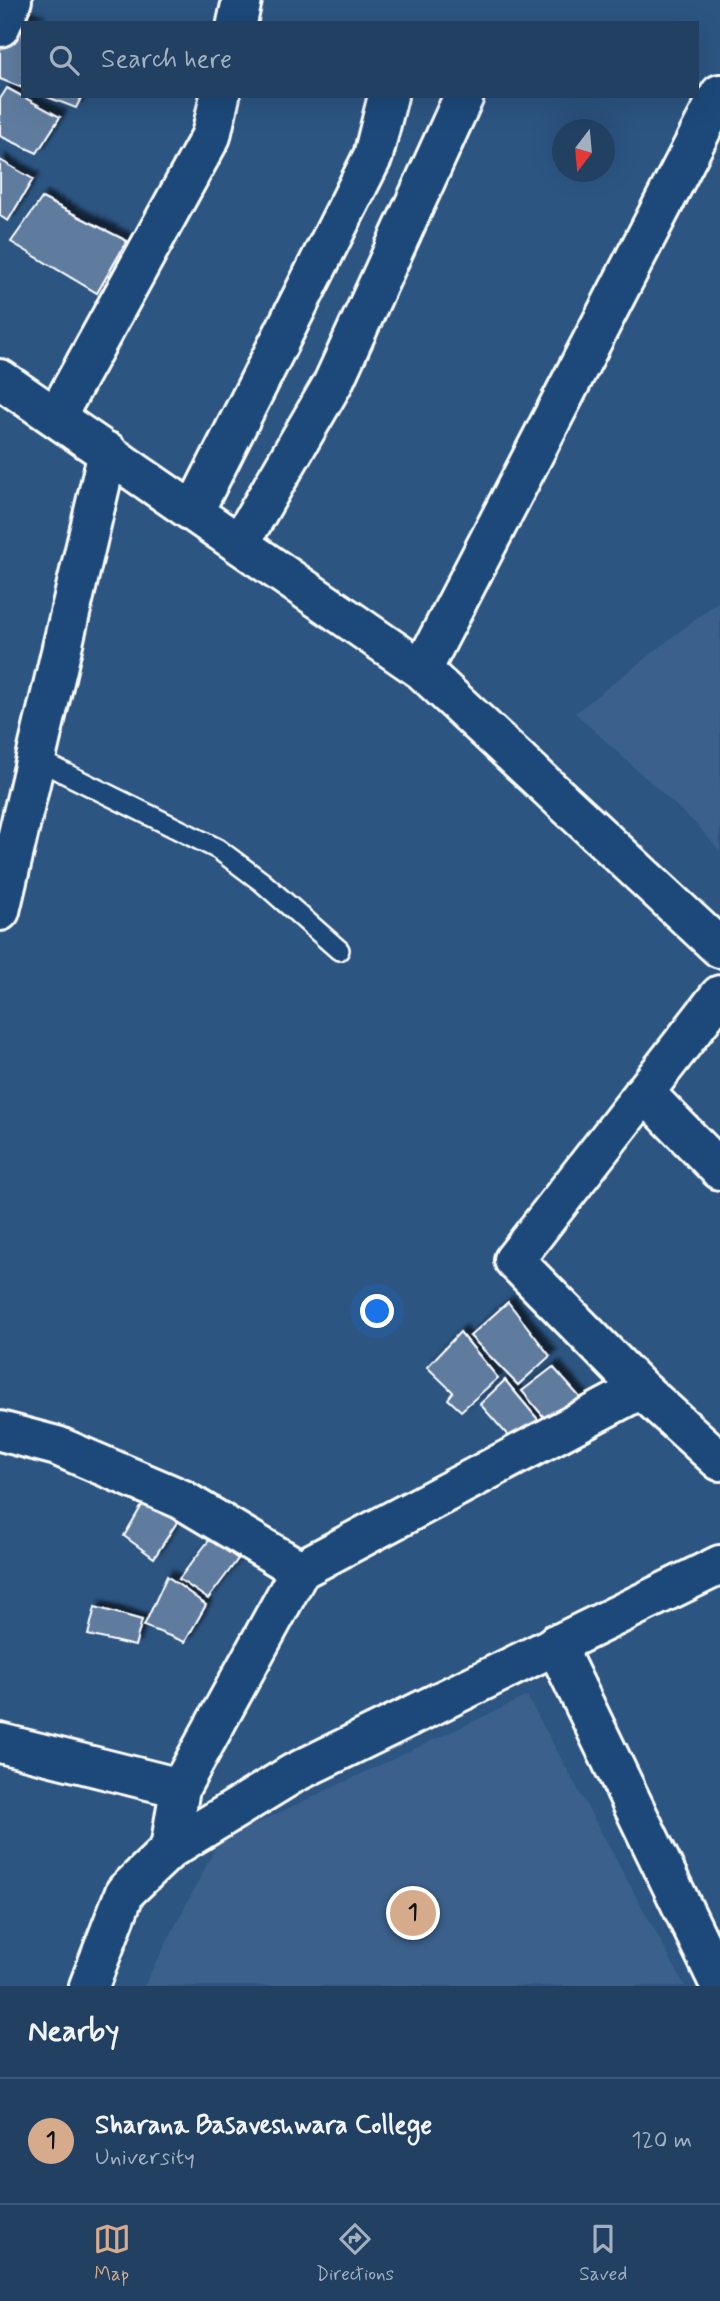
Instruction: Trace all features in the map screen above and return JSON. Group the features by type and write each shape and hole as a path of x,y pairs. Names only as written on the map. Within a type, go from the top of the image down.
{"street":[{"path":"237,21 242,0"},
{"path":"422,670 720,94"},
{"path":"56,417 211,136 220,98"},
{"path":"194,511 373,156 388,98"},
{"path":"240,544 333,383 463,98"},
{"path":"0,379 422,670 720,948"},
{"path":"0,911 108,452"},
{"path":"720,995 514,1260 641,1389 720,1461"},
{"path":"644,1092 720,1171"},
{"path":"170,1849 180,1788 300,1570 641,1389"},
{"path":"0,1431 57,1446 181,1499 300,1570"},
{"path":"89,1986 125,1892 170,1849 294,1773 720,1565"},
{"path":"555,1644 720,1984"},
{"path":"0,1743 180,1788"}],"lane":[{"path":"36,759 218,849 262,882 339,950"}],"shaded area":[{"path":"720,600 720,851 697,825 575,713"},
{"path":"527,1696 685,1986 144,1986 219,1841"}],"building":[{"path":"17,14 34,21 21,21 21,87 0,79 0,50"},
{"path":"7,88 60,117 37,153 0,136 0,99"},
{"path":"50,98 81,98 76,108"},
{"path":"0,160 33,179 8,221 0,216"},
{"path":"42,198 127,241 97,293 11,242"},
{"path":"508,1302 550,1356 518,1385 470,1336"},
{"path":"460,1332 498,1378 461,1411 448,1399 453,1392 427,1367"},
{"path":"553,1367 585,1403 553,1428 522,1391"},
{"path":"505,1380 546,1429 518,1447 480,1404"},
{"path":"148,1495 181,1516 154,1558 124,1536"},
{"path":"210,1539 238,1559 208,1599 179,1579"},
{"path":"167,1576 206,1605 185,1642 144,1626"},
{"path":"95,1607 142,1620 135,1646 88,1635"}],"place":[{"name":"Sharana Basaveshwara College","path":"413,1913"}]}
